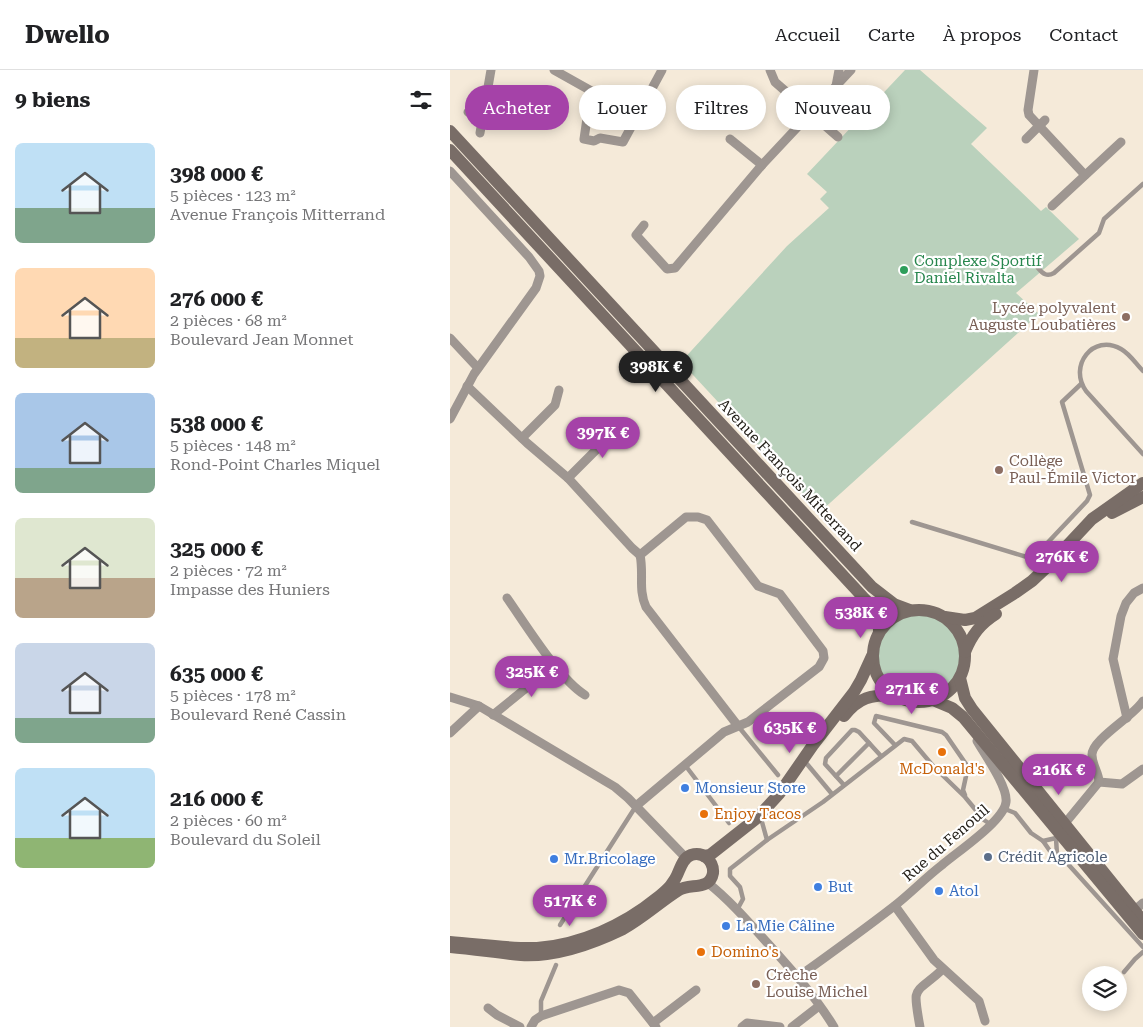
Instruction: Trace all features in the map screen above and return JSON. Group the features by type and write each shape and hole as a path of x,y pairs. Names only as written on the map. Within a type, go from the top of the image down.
{"main road":[{"name":"Avenue François Mitterrand","path":"450,131 872,587 894,604 910,610"},
{"name":"Avenue François Mitterrand","path":"450,150 877,612 879,631"},
{"path":"450,942 537,948 585,938 621,923 668,889 675,881 683,864 692,855 710,855 743,830 769,806 812,745 854,692 872,656 874,643 879,631 893,617 910,610 928,610 945,617 965,620 975,618 1032,581 1092,519 1143,483"},
{"path":"933,700 948,691 960,678 964,670 965,652 971,637 979,626 1037,587 1054,572 1096,525 1126,504 1143,497"},
{"path":"945,617 959,632 965,652"},
{"path":"872,656 878,679 894,695"},
{"path":"960,678 965,698 972,709 1060,832"},
{"path":"713,867 721,856 762,822 784,798 849,709 861,699 877,695 894,695 913,701 933,700 952,708 963,717 1060,832 1135,910 1143,921"},
{"path":"450,947 522,955 547,953 587,944 624,928 683,888 702,886 708,883 713,876 713,867 710,860 704,856"},
{"path":"683,864 682,878 687,884 694,887"},
{"path":"1135,910 1143,934"}],"street":[{"path":"489,85 491,70"},
{"path":"554,70 580,85"},
{"path":"654,85 662,70"},
{"path":"770,70 778,85"},
{"path":"836,85 839,70"},
{"path":"837,85 851,70"},
{"path":"1034,70 1028,110 1029,115 1042,123 1085,176"},
{"path":"1026,139 1042,123"},
{"path":"585,130 584,140 594,141 600,138 622,142 629,130"},
{"path":"644,225 636,235 667,269 675,268 762,165 794,130"},
{"path":"830,130 838,137"},
{"path":"730,139 762,165"},
{"path":"1052,206 1121,142"},
{"path":"450,171 515,241 539,271 538,282 532,295 478,368 450,419"},
{"path":"450,338 478,368"},
{"path":"467,386 568,478 640,555 642,565 640,590 646,607 738,726"},
{"path":"522,438 555,405 559,390"},
{"path":"568,478 611,435 622,430 634,428"},
{"path":"636,806 724,732 748,722 819,667 824,658 823,651 780,594 758,586 707,520 698,517 686,517 640,555"},
{"path":"1127,718 1112,659 1121,616 1126,602 1134,593 1143,588"},
{"path":"507,598 553,663 576,690 585,695"},
{"path":"493,715 546,672 553,663"},
{"path":"450,697 478,706 615,787 636,806 683,864"},
{"path":"1099,782 1092,750 1143,701"},
{"path":"450,733 478,706"},
{"name":"Rue du Fenouil","path":"798,977 895,906 942,864 991,825 1005,809 1007,800 1005,790 963,717"},
{"path":"1099,782 1122,784 1143,769"},
{"path":"1060,832 1099,782"},
{"path":"708,883 737,910 798,977 834,1027"},
{"path":"895,906 934,960 979,1001 985,1021"},
{"path":"920,1027 915,996 919,988 944,969"},
{"path":"531,1027 535,1020 541,1016 619,990 629,993 655,1025 696,990"},
{"path":"792,1027 819,1006"},
{"path":"488,1008 520,1027"},
{"path":"742,1027 748,1023 780,1027"}],"lane":[{"path":"1038,268 1045,275 1054,273 1100,233 1104,220 1143,184"},
{"path":"1143,371 1122,349 1108,345 1094,348 1084,357 1079,371 1081,384 1143,454"},
{"path":"912,522 1030,558 1035,556 1087,501 1090,495 1062,402 1081,384"},
{"path":"895,745 874,723 876,716 946,734 968,768 964,790 965,797"},
{"path":"738,726 778,775"},
{"path":"844,785 825,764 826,758 852,730 859,732 881,756"},
{"path":"737,910 743,898 740,887 730,876 730,869 904,739 912,742 934,767 965,797 984,820 991,825"},
{"path":"836,776 869,743"},
{"path":"807,764 832,794"},
{"path":"685,765 729,823"},
{"path":"560,925 636,806"},
{"path":"1005,809 1015,813 1031,833 1044,841 1050,851 1067,862 1143,947"},
{"path":"762,822 767,840"},
{"path":"1044,841 1060,832"},
{"path":"1057,855 1060,832"},
{"path":"1127,968 1143,952"},
{"path":"541,1016 541,1001 556,965"}],"green space":[{"name":"Complexe Sportif Daniel Rivalta","path":"905,70 920,70 987,128 971,144 1041,211 1046,207 1079,239 1016,293 1039,314 820,512 681,362 787,246 829,208 820,199 827,192 807,174 848,130 890,130 890,86"},
{"path":"919,615 935,618 948,627 957,640 960,656 957,672 948,685 935,694 919,697 903,694 890,685 881,672 878,656 881,640 890,627 903,618"}],"place":[{"name":"Complexe Sportif Daniel Rivalta","path":"904,270"},
{"name":"Lycée polyvalent Auguste Loubatières","path":"1126,317"},
{"name":"Collège Paul-Émile Victor","path":"999,470"},
{"name":"McDonald's","path":"942,752"},
{"name":"Monsieur Store","path":"685,788"},
{"name":"Enjoy Tacos","path":"704,814"},
{"name":"Crédit Agricole","path":"988,857"},
{"name":"Mr.Bricolage","path":"554,859"},
{"name":"But","path":"818,887"},
{"name":"Atol","path":"939,891"},
{"name":"La Mie Câline","path":"726,926"},
{"name":"Domino's","path":"701,952"},
{"name":"Crèche Louise Michel","path":"756,984"}]}
